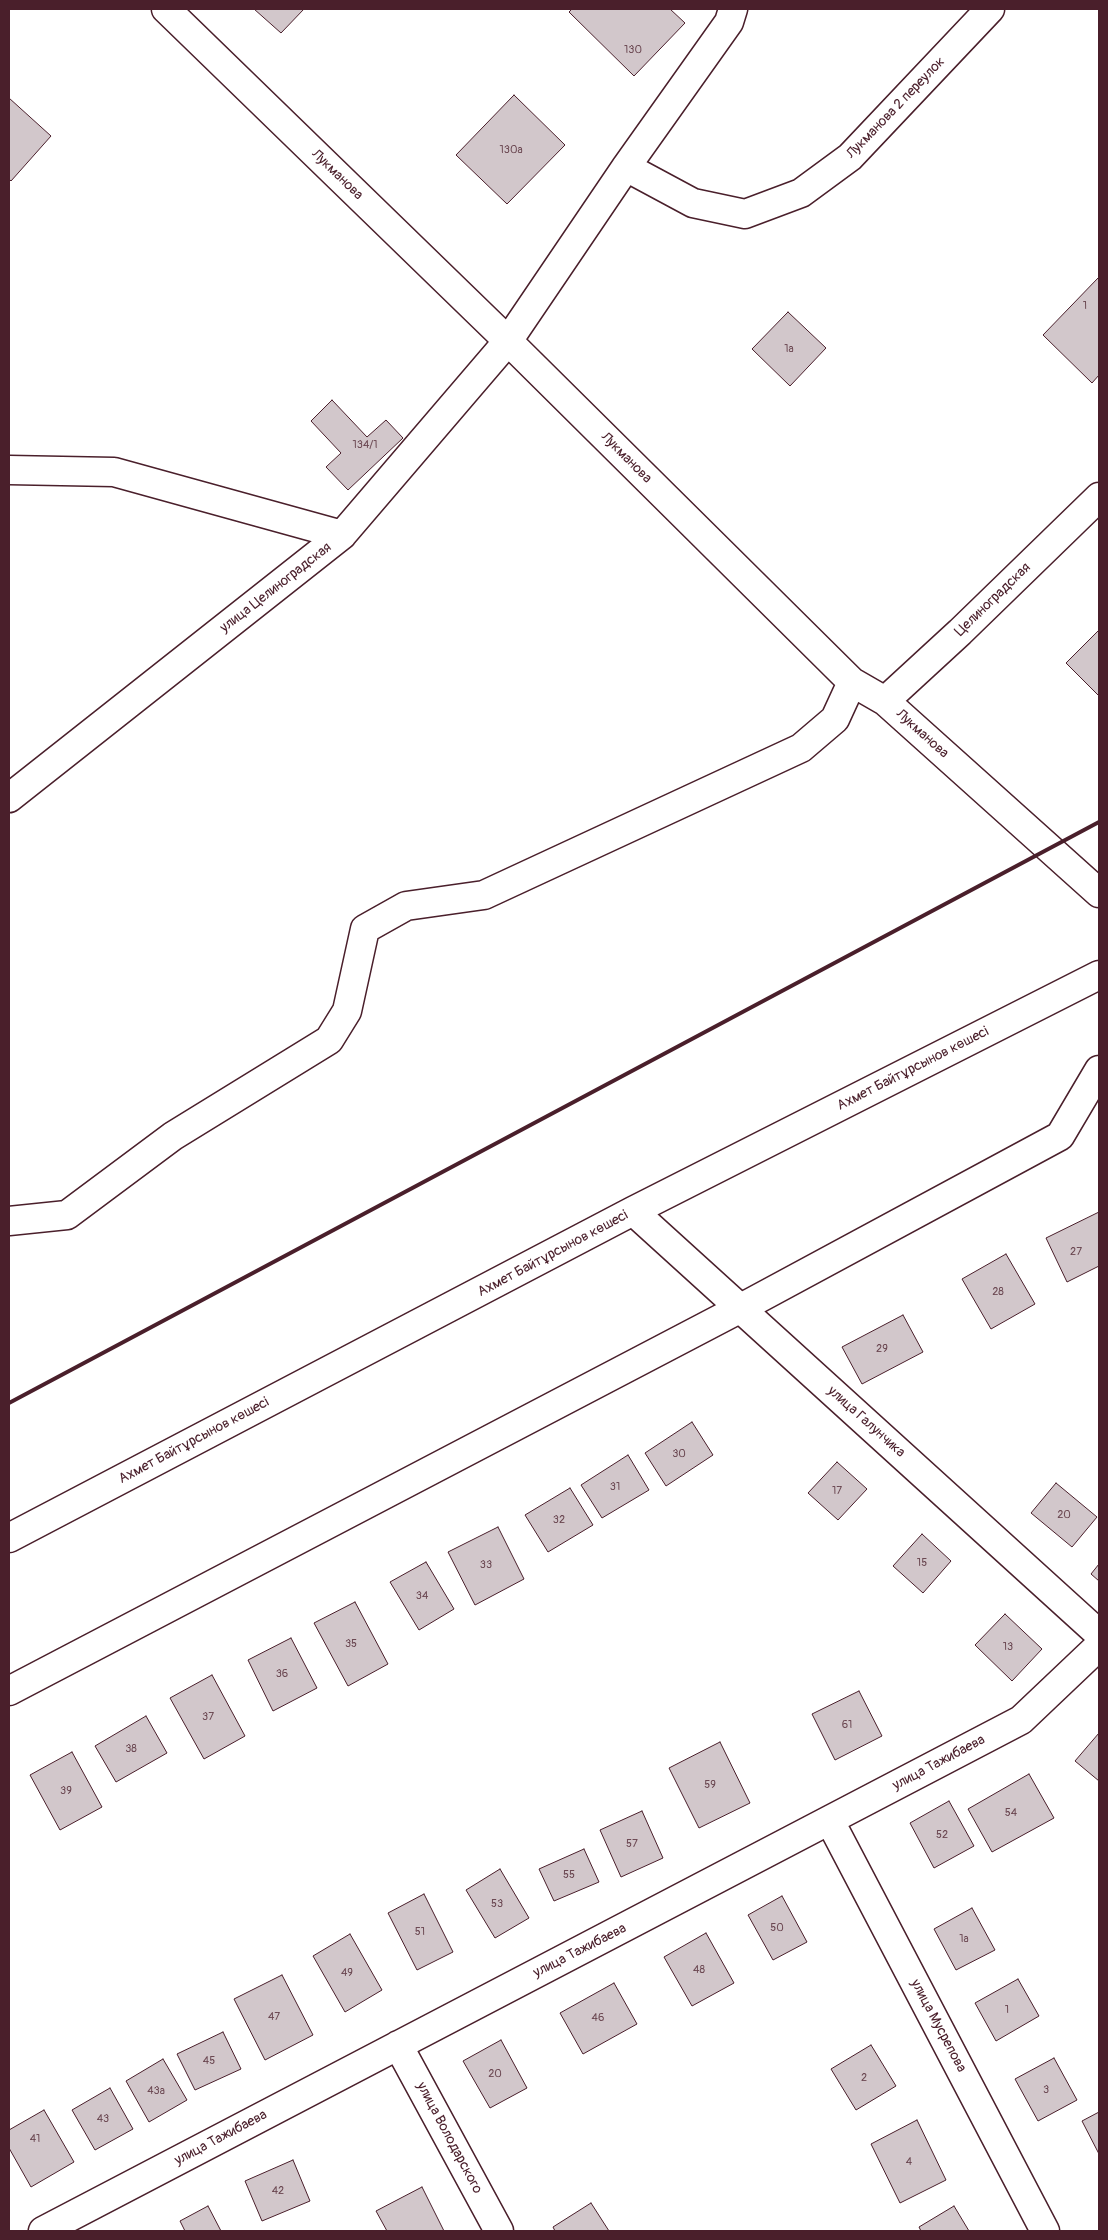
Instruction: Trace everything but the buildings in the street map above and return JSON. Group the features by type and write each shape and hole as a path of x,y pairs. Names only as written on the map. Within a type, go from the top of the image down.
{"street":[{"name":"Лукманова","path":"166,9 508,341 852,682 886,701 1099,893"},
{"name":"улица Целиноградская","path":"9,798 342,535 508,341 626,167 728,22 733,9"},
{"name":"Лукманова 2 переулок","path":"626,167 693,203 745,214 802,192 850,158 990,9"},
{"path":"9,470 114,472 342,535"},
{"name":"Целиноградская","path":"886,701 1099,497"},
{"path":"9,1220 67,1215 173,1136 329,1040 347,1011 365,929 406,906 484,895 801,748 835,719 852,682"},
{"name":"Ахмет Байтұрсынов көшесі","path":"9,1538 634,1211 1099,975"},
{"path":"9,1691 740,1308 1060,1136 1099,1070"},
{"name":"улица Галунчика","path":"634,1211 1099,1634"},
{"name":"улица Тажибаева","path":"43,2231 1021,1720 1099,1646"},
{"name":"улица Мусрепова","path":"830,1821 1045,2231"},
{"name":"улица Володарского","path":"398,2045 499,2231"}],"railway":[{"path":"9,1403 1099,822"}]}
